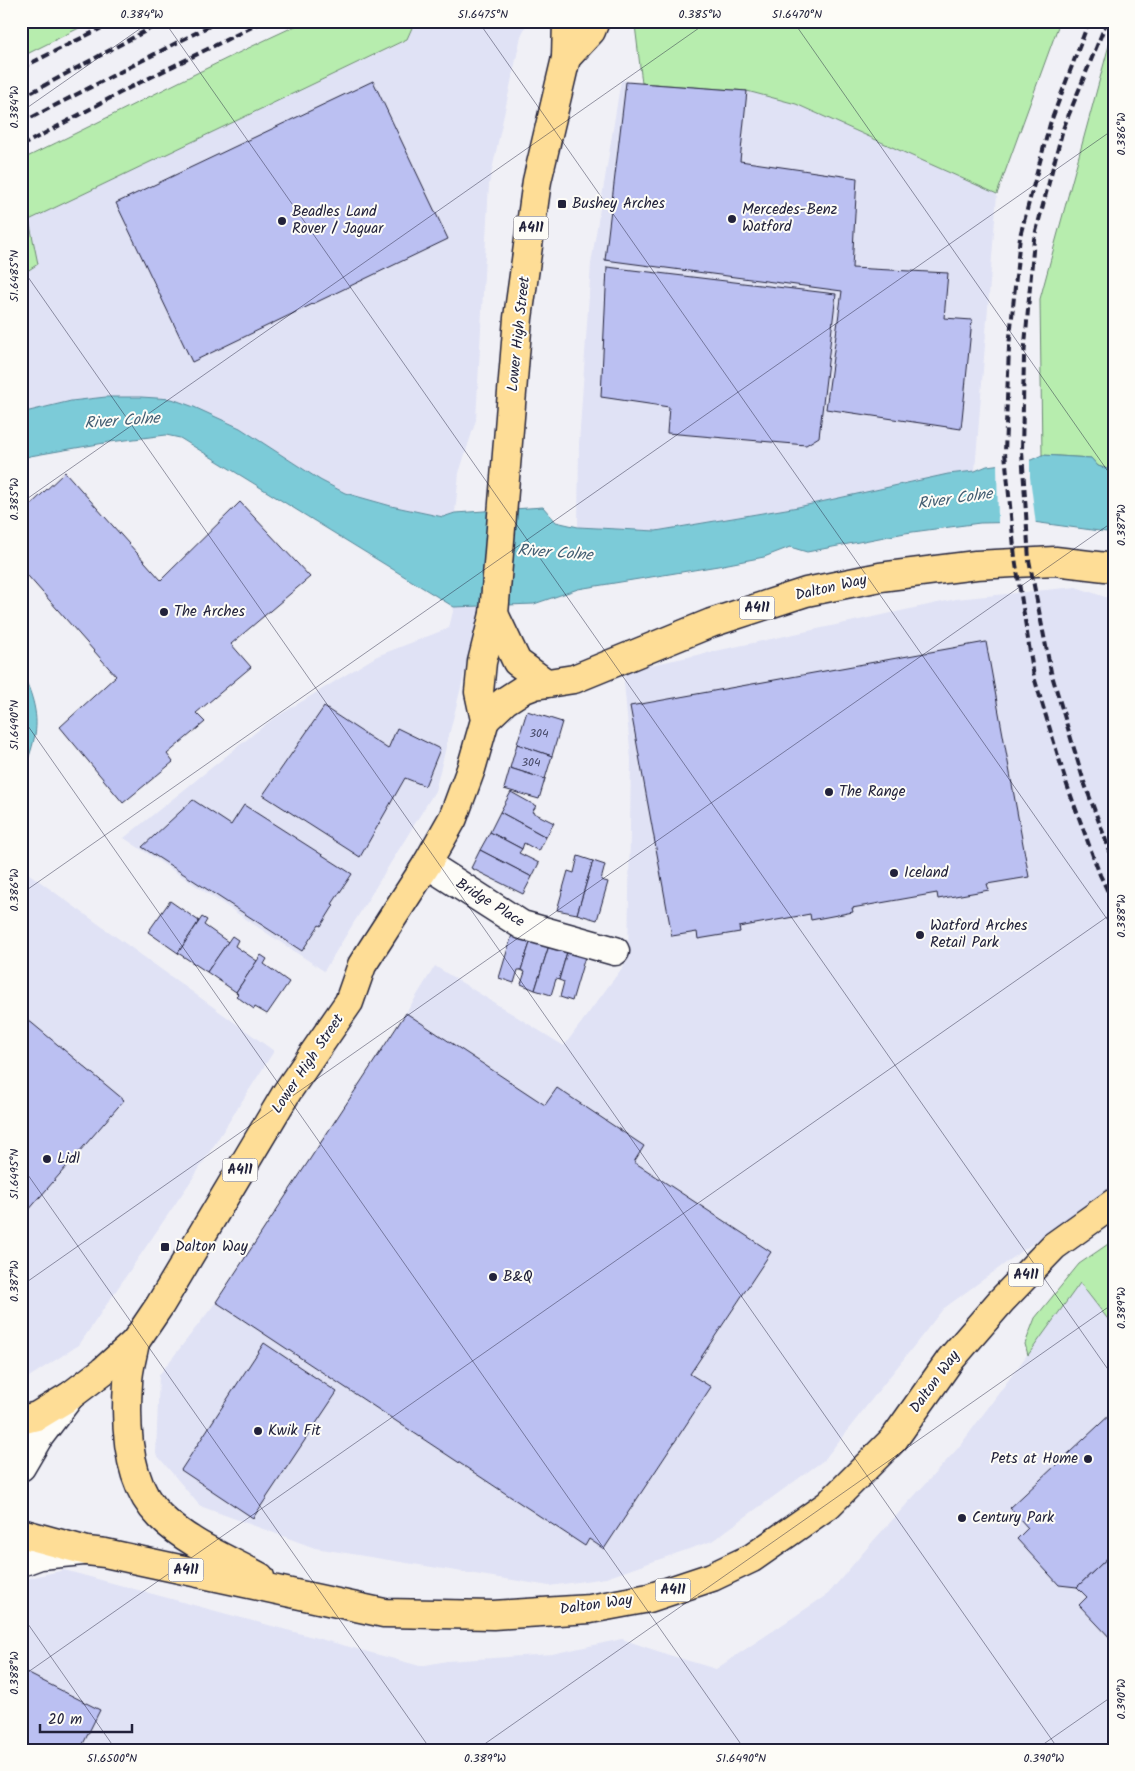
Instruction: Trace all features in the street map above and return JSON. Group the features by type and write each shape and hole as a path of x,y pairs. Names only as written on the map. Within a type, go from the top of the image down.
{"main road":[{"name":"Lower High Street","path":"70,1396 103,1371 136,1342 160,1305 287,1092 349,1002 362,965 453,818 471,770 485,720 478,692 482,662 494,614 518,318 537,181 566,58 567,21"},
{"name":"Lower High Street","path":"566,58 591,31 595,21"},
{"name":"Dalton Way","path":"485,720 505,701 522,690 546,683 574,679 711,623 806,592 880,577 976,565 1055,560 1114,568"},
{"name":"Lower High Street","path":"494,614 517,662 546,683"},
{"name":"Dalton Way","path":"21,1532 87,1551 105,1553 384,1613 493,1615 590,1609 649,1598 712,1577 752,1558 828,1505 894,1439 955,1354 1001,1301 1054,1246 1114,1203"},
{"name":"A411","path":"136,1342 128,1382 128,1438 135,1473 142,1492 159,1515 184,1536 286,1591"},
{"name":"A411","path":"21,1420 36,1416 70,1396"}],"street":[{"name":"Bridge Place","path":"426,864 522,925 615,951"},
{"name":"Lower High Street","path":"21,1467 38,1438 70,1396"},
{"path":"21,1562 40,1555 87,1551"}],"shaded area":[{"path":"415,21 528,21 521,36 489,184 476,420 459,473 455,513 443,517 391,506 345,493 320,480 116,397 71,401 21,413 21,275 38,264 28,220 407,40"},
{"path":"621,80 747,91 796,104 997,194 975,471 948,474 798,507 656,531 578,527 579,444 591,264"},
{"path":"1076,587 1114,600 1114,1184 943,1309 824,1460 712,1541 606,1578 549,1586 315,1548 200,1506 156,1454 159,1375 216,1302 435,966 564,1046 628,960 631,760 623,671 956,599"},
{"path":"479,606 478,619 435,791 324,971 124,838 271,720 377,656 449,628 454,607"},
{"path":"21,868 274,1051 197,1172 79,1345 21,1382"},
{"path":"1080,1283 1114,1327 1114,1750 21,1750 21,1580 64,1570 420,1666 447,1661 552,1654 622,1639 716,1669 828,1594 874,1540 959,1447"}],"green space":[{"path":"21,21 93,21 21,57"},
{"path":"306,21 415,21 407,39 29,220 38,264 21,275 21,160"},
{"path":"636,21 1060,21 997,194 796,104 747,91 642,83"},
{"path":"1112,34 1114,34 1114,471 1098,466 1091,458 1042,455 1040,299"},
{"path":"1114,1240 1114,1327 1080,1283 1028,1355 1025,1344 1035,1318 1079,1264"}],"water":[{"name":"River Colne","path":"106,397 172,399 240,428 320,480 345,493 391,506 443,517 455,513 543,507 556,522 578,527 656,531 798,507 948,474 975,471 987,466 1031,460 1042,455 1091,458 1098,466 1114,471 1114,533 1033,522 980,523 905,533 807,552 790,547 764,557 578,589 534,604 454,607 180,438 166,435 110,442 21,459 21,413 71,401"},
{"path":"21,671 33,702 36,727 21,780"}],"pier":[{"path":"1030,458 1030,477 1036,525 998,525 997,462"}],"building":[{"name":"Beadles Land Rover / Jaguar","path":"373,81 448,239 192,362 116,203"},
{"name":"Mercedes-Benz Watford","path":"626,82 747,91 740,161 857,178 852,268 948,273 944,318 972,320 961,429 826,409 842,291 605,260"},
{"path":"607,267 836,294 819,437 806,445 667,433 669,407 601,397"},
{"name":"The Arches","path":"65,472 161,580 240,502 310,577 231,644 251,667 196,713 205,722 167,754 173,762 123,803 60,727 116,676 21,568 21,514"},
{"name":"The Range","path":"986,642 1029,877 987,884 989,890 938,899 937,893 852,908 853,912 811,920 810,914 739,927 740,932 698,939 697,932 672,936 630,706"},
{"path":"324,707 388,749 397,728 440,749 425,786 405,778 360,857 263,795"},
{"path":"527,711 562,722 552,756 517,744"},
{"path":"517,744 552,756 545,779 510,768"},
{"path":"510,768 545,779 539,799 504,789"},
{"path":"511,792 536,806 532,812 554,823 546,837 500,812"},
{"path":"193,800 231,825 244,805 352,874 332,904 334,905 321,926 319,925 302,951 142,847"},
{"path":"500,812 546,837 539,851 524,843 522,849 490,832"},
{"path":"490,832 522,849 519,853 539,863 532,877 480,850"},
{"path":"480,850 532,877 523,894 471,868"},
{"path":"578,856 593,861 577,914 557,910 568,871 574,873"},
{"path":"593,861 605,865 601,880 608,882 597,920 577,914"},
{"path":"170,901 199,921 178,953 148,932"},
{"path":"202,917 207,920 204,925 228,942 207,972 178,953"},
{"path":"514,928 533,934 521,970 518,970 514,983 499,978"},
{"path":"533,934 551,939 535,990 521,984 525,972 521,970"},
{"path":"232,936 238,940 235,946 257,961 236,992 207,972"},
{"path":"551,939 569,945 559,980 556,979 551,995 535,990"},
{"path":"569,945 587,950 572,1001 560,997 564,982 559,980"},
{"path":"261,955 267,959 264,964 289,982 267,1014 255,1007 254,1009 236,996 238,994 236,992"},
{"name":"B&Q","path":"406,1013 545,1105 557,1088 644,1146 634,1162 771,1252 690,1374 711,1387 604,1549 589,1539 585,1546 216,1302"},
{"name":"Lidl","path":"21,1014 124,1100 21,1219"},
{"name":"Kwik Fit","path":"264,1343 337,1392 253,1518 181,1470"},
{"name":"Pets at Home","path":"1114,1411 1114,1552 1077,1587 1059,1585 1017,1539 1028,1528 1010,1508"},
{"path":"1114,1552 1114,1642 1079,1605 1087,1597 1077,1587"},
{"path":"25,1672 100,1710 80,1750 21,1750 21,1679"}],"railway":[{"path":"21,68 116,21"},
{"path":"21,98 164,21"},
{"path":"21,123 219,21"},
{"path":"21,146 129,88 264,21"},
{"path":"1089,21 1050,124 1020,236 1009,347 1005,453 1015,558 1034,677 1067,785 1100,875 1114,904"},
{"path":"1107,21 1063,129 1034,239 1024,357 1022,451 1029,560 1051,672 1084,782 1114,862"}],"place":[{"name":"Bushey Arches","path":"562,204"},
{"name":"Mercedes-Benz Watford","path":"732,219"},
{"name":"Beadles Land Rover / Jaguar","path":"282,221"},
{"name":"The Arches","path":"164,612"},
{"name":"The Range","path":"829,792"},
{"name":"Iceland","path":"894,873"},
{"name":"Watford Arches Retail Park","path":"920,935"},
{"name":"Lidl","path":"47,1159"},
{"name":"Dalton Way","path":"165,1247"},
{"name":"B&Q","path":"493,1277"},
{"name":"Kwik Fit","path":"258,1431"},
{"name":"Pets at Home","path":"1088,1459"},
{"name":"Century Park","path":"962,1518"}]}
